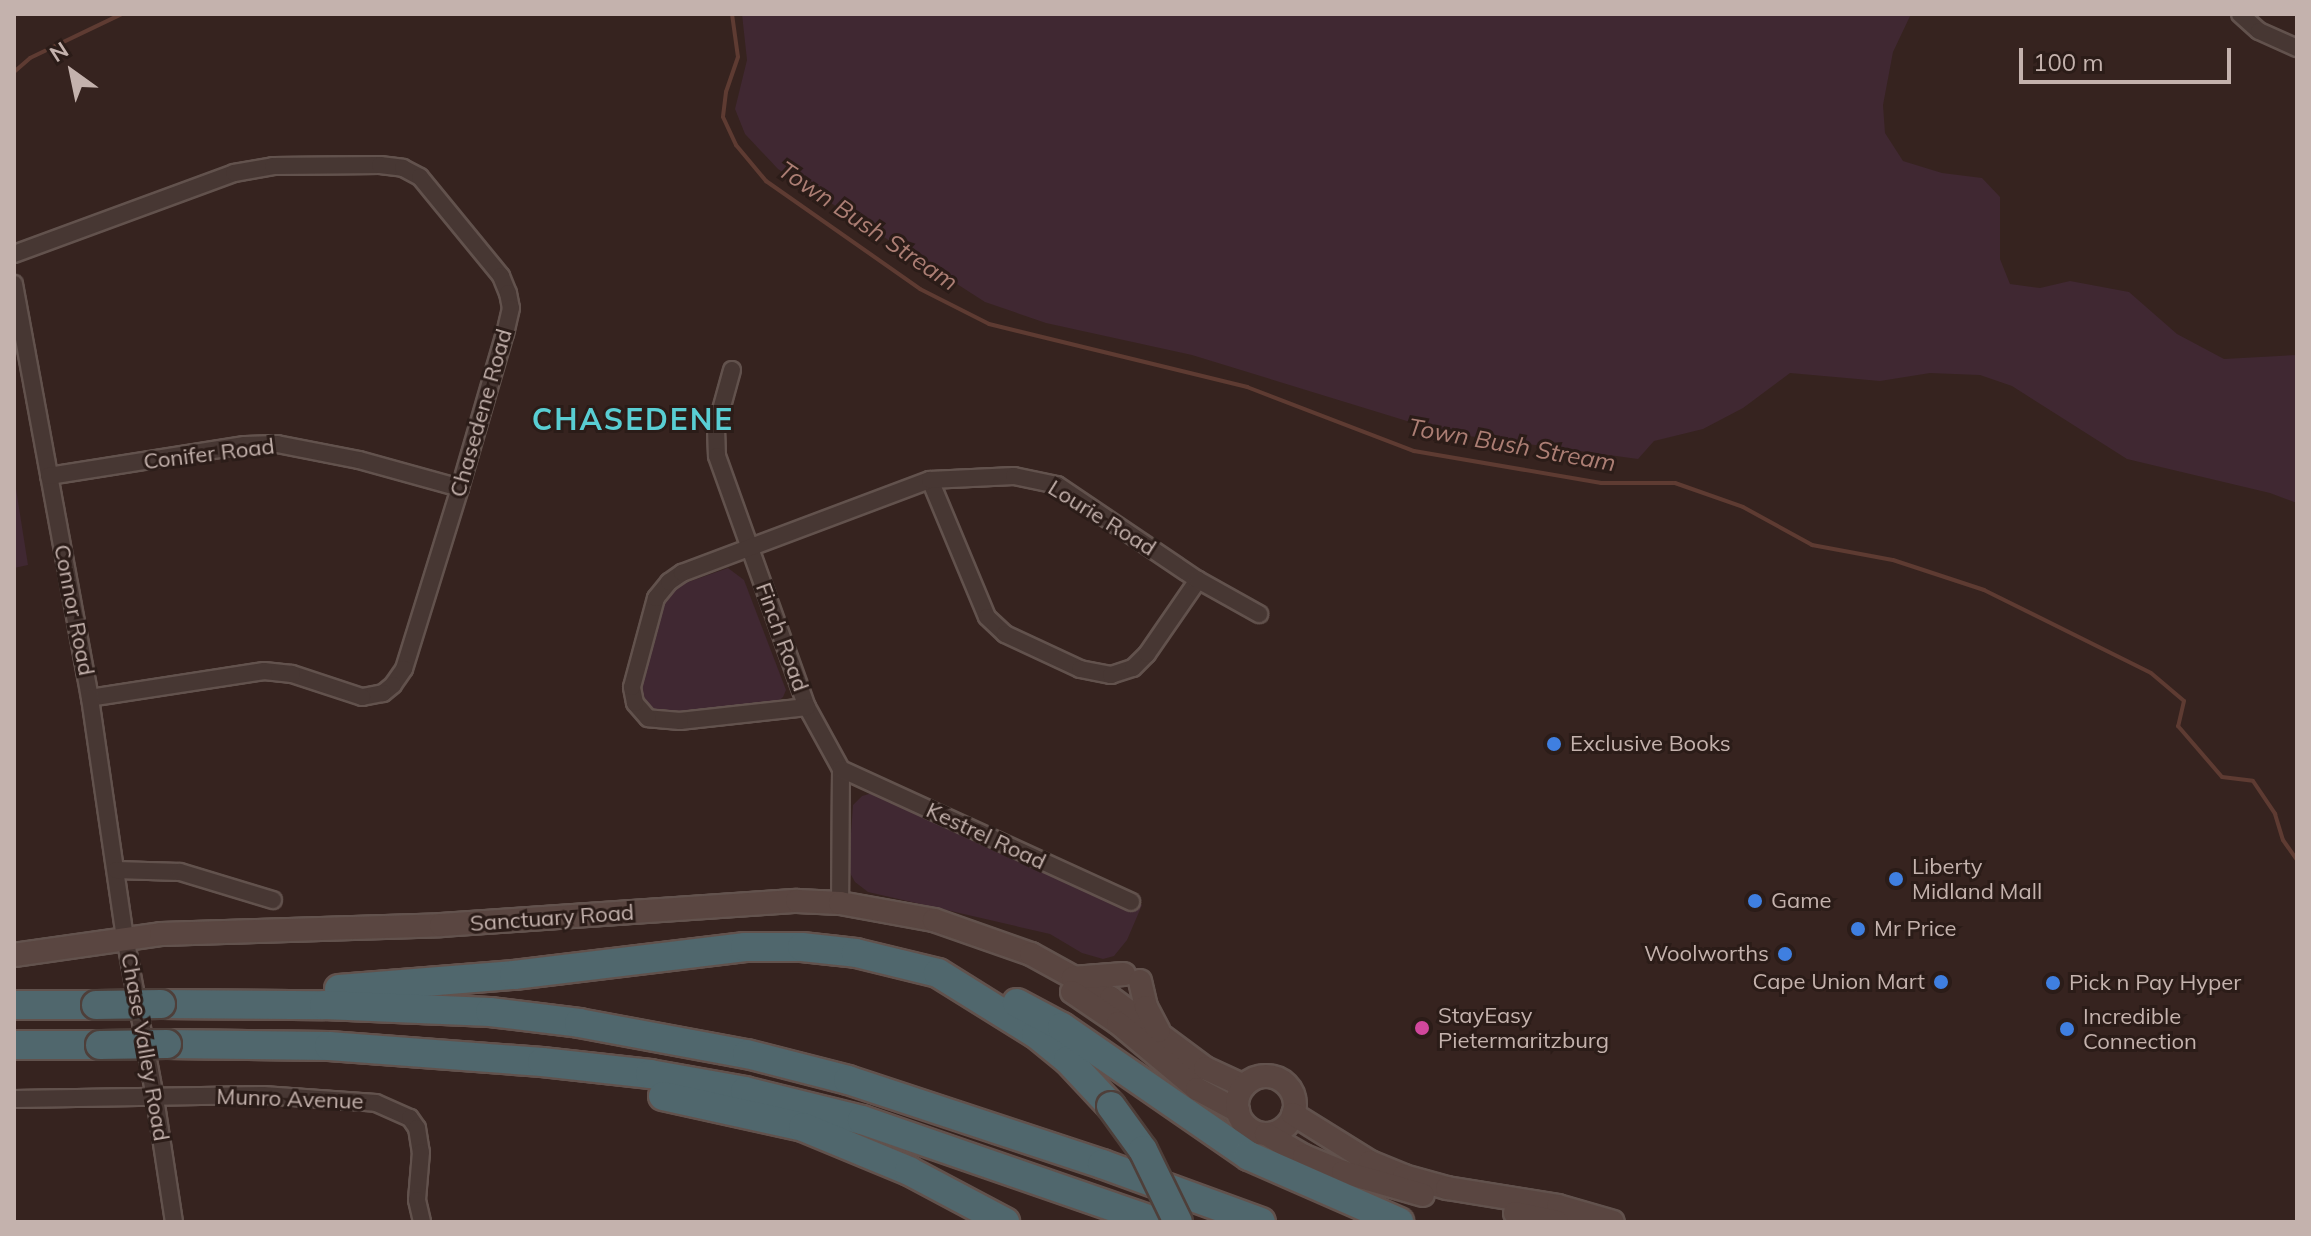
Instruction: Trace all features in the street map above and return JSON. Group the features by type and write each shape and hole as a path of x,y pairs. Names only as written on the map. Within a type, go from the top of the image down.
{"highway":[{"path":"199,1003 514,975 745,947 802,947 856,953 938,973 986,989 1062,1027 1249,1156 1399,1222"},
{"path":"938,973 1036,1034 1068,1060 1111,1106 1143,1150 1178,1222"},
{"path":"14,1005 199,1003 490,1012 579,1023 747,1054 848,1080 1102,1164 1261,1222"},
{"path":"14,1045 329,1046 542,1062 664,1076 862,1120 1157,1222"},
{"path":"542,1062 583,1078 803,1127 909,1171 1005,1222"}],"street":[{"path":"2240,14 2259,31 2297,48"},
{"name":"Chasedene Road","path":"14,254 234,173 273,166 380,165 403,168 420,177 501,276 511,308 404,669 383,693 362,697 292,674 264,671 90,698"},
{"name":"Connor Road","path":"14,284 90,698 125,937"},
{"name":"Finch Road","path":"732,370 715,444 721,471 807,707 841,769 840,903"},
{"name":"Conifer Road","path":"49,476 245,445 277,444 322,451 460,488"},
{"name":"Lourie Road","path":"807,707 680,721 648,718 635,703 632,687 661,590 682,573 930,480 1014,476 1057,485 1198,580 1259,614"},
{"path":"930,480 987,617 1005,634 1080,669 1111,675 1133,668 1147,654 1198,580"},
{"name":"Kestrel Road","path":"841,769 1131,902"},
{"path":"116,870 180,872 273,900"},
{"name":"Sanctuary Road","path":"125,937 441,925 757,902 840,903 934,920 1015,947 1111,998 1205,1068 1244,1086"},
{"name":"Sanctuary Road","path":"974,934 1062,985 1118,1023 1197,1089 1238,1111"},
{"name":"Chase Valley Road","path":"14,955 125,937 174,1222"},
{"path":"1072,978 1132,977 1163,1038"},
{"path":"1266,1134 1283,1128 1293,1114 1293,1095 1281,1080 1264,1076 1244,1086 1237,1100 1238,1111 1247,1128 1266,1134 1304,1156 1371,1182 1557,1222"},
{"name":"Munro Avenue","path":"14,1099 340,1098 376,1103 410,1118 419,1135 417,1200 422,1222"},
{"path":"1293,1114 1370,1162 1404,1176 1447,1188 1571,1209 1613,1222"}],"shaded area":[{"path":"742,14 1911,14 1893,52 1883,105 1885,133 1903,161 1942,173 1982,178 2000,197 2000,259 2010,284 2040,288 2070,281 2129,292 2177,334 2224,359 2297,355 2297,503 2270,493 2127,459 2012,386 1980,375 1930,373 1880,381 1790,373 1743,408 1703,429 1654,441 1638,459 1446,433 1192,355 1046,323 985,302 778,169 745,134 735,109 747,60"},
{"path":"14,476 28,565 14,568"},
{"path":"728,568 744,580 786,690 783,697 773,706 650,716 636,700 659,605 668,589"},
{"path":"876,792 1142,905 1127,940 1114,956 1103,959 1082,953 1050,934 868,892 855,882 849,871 853,805 862,796"}],"waterway":[{"name":"Town Bush Stream","path":"14,72 30,58 122,14"},
{"name":"Town Bush Stream","path":"732,14 738,57 726,92 723,117 736,145 766,181 920,289 989,324 1247,387 1414,451 1601,483 1675,483 1743,507 1812,545 1893,560 1984,590 2151,673 2184,701 2178,726 2222,777 2253,781 2275,814 2283,840 2297,860"}],"place":[{"name":"Exclusive Books","path":"1554,744"},
{"name":"Liberty Midland Mall","path":"1896,879"},
{"name":"Game","path":"1755,901"},
{"name":"Mr Price","path":"1858,929"},
{"name":"Woolworths","path":"1785,954"},
{"name":"Cape Union Mart","path":"1941,982"},
{"name":"Pick n Pay Hyper","path":"2053,983"},
{"name":"StayEasy Pietermaritzburg","path":"1422,1028"},
{"name":"Incredible Connection","path":"2067,1029"}],"district":[{"name":"CHASEDENE","path":"633,419"}]}
